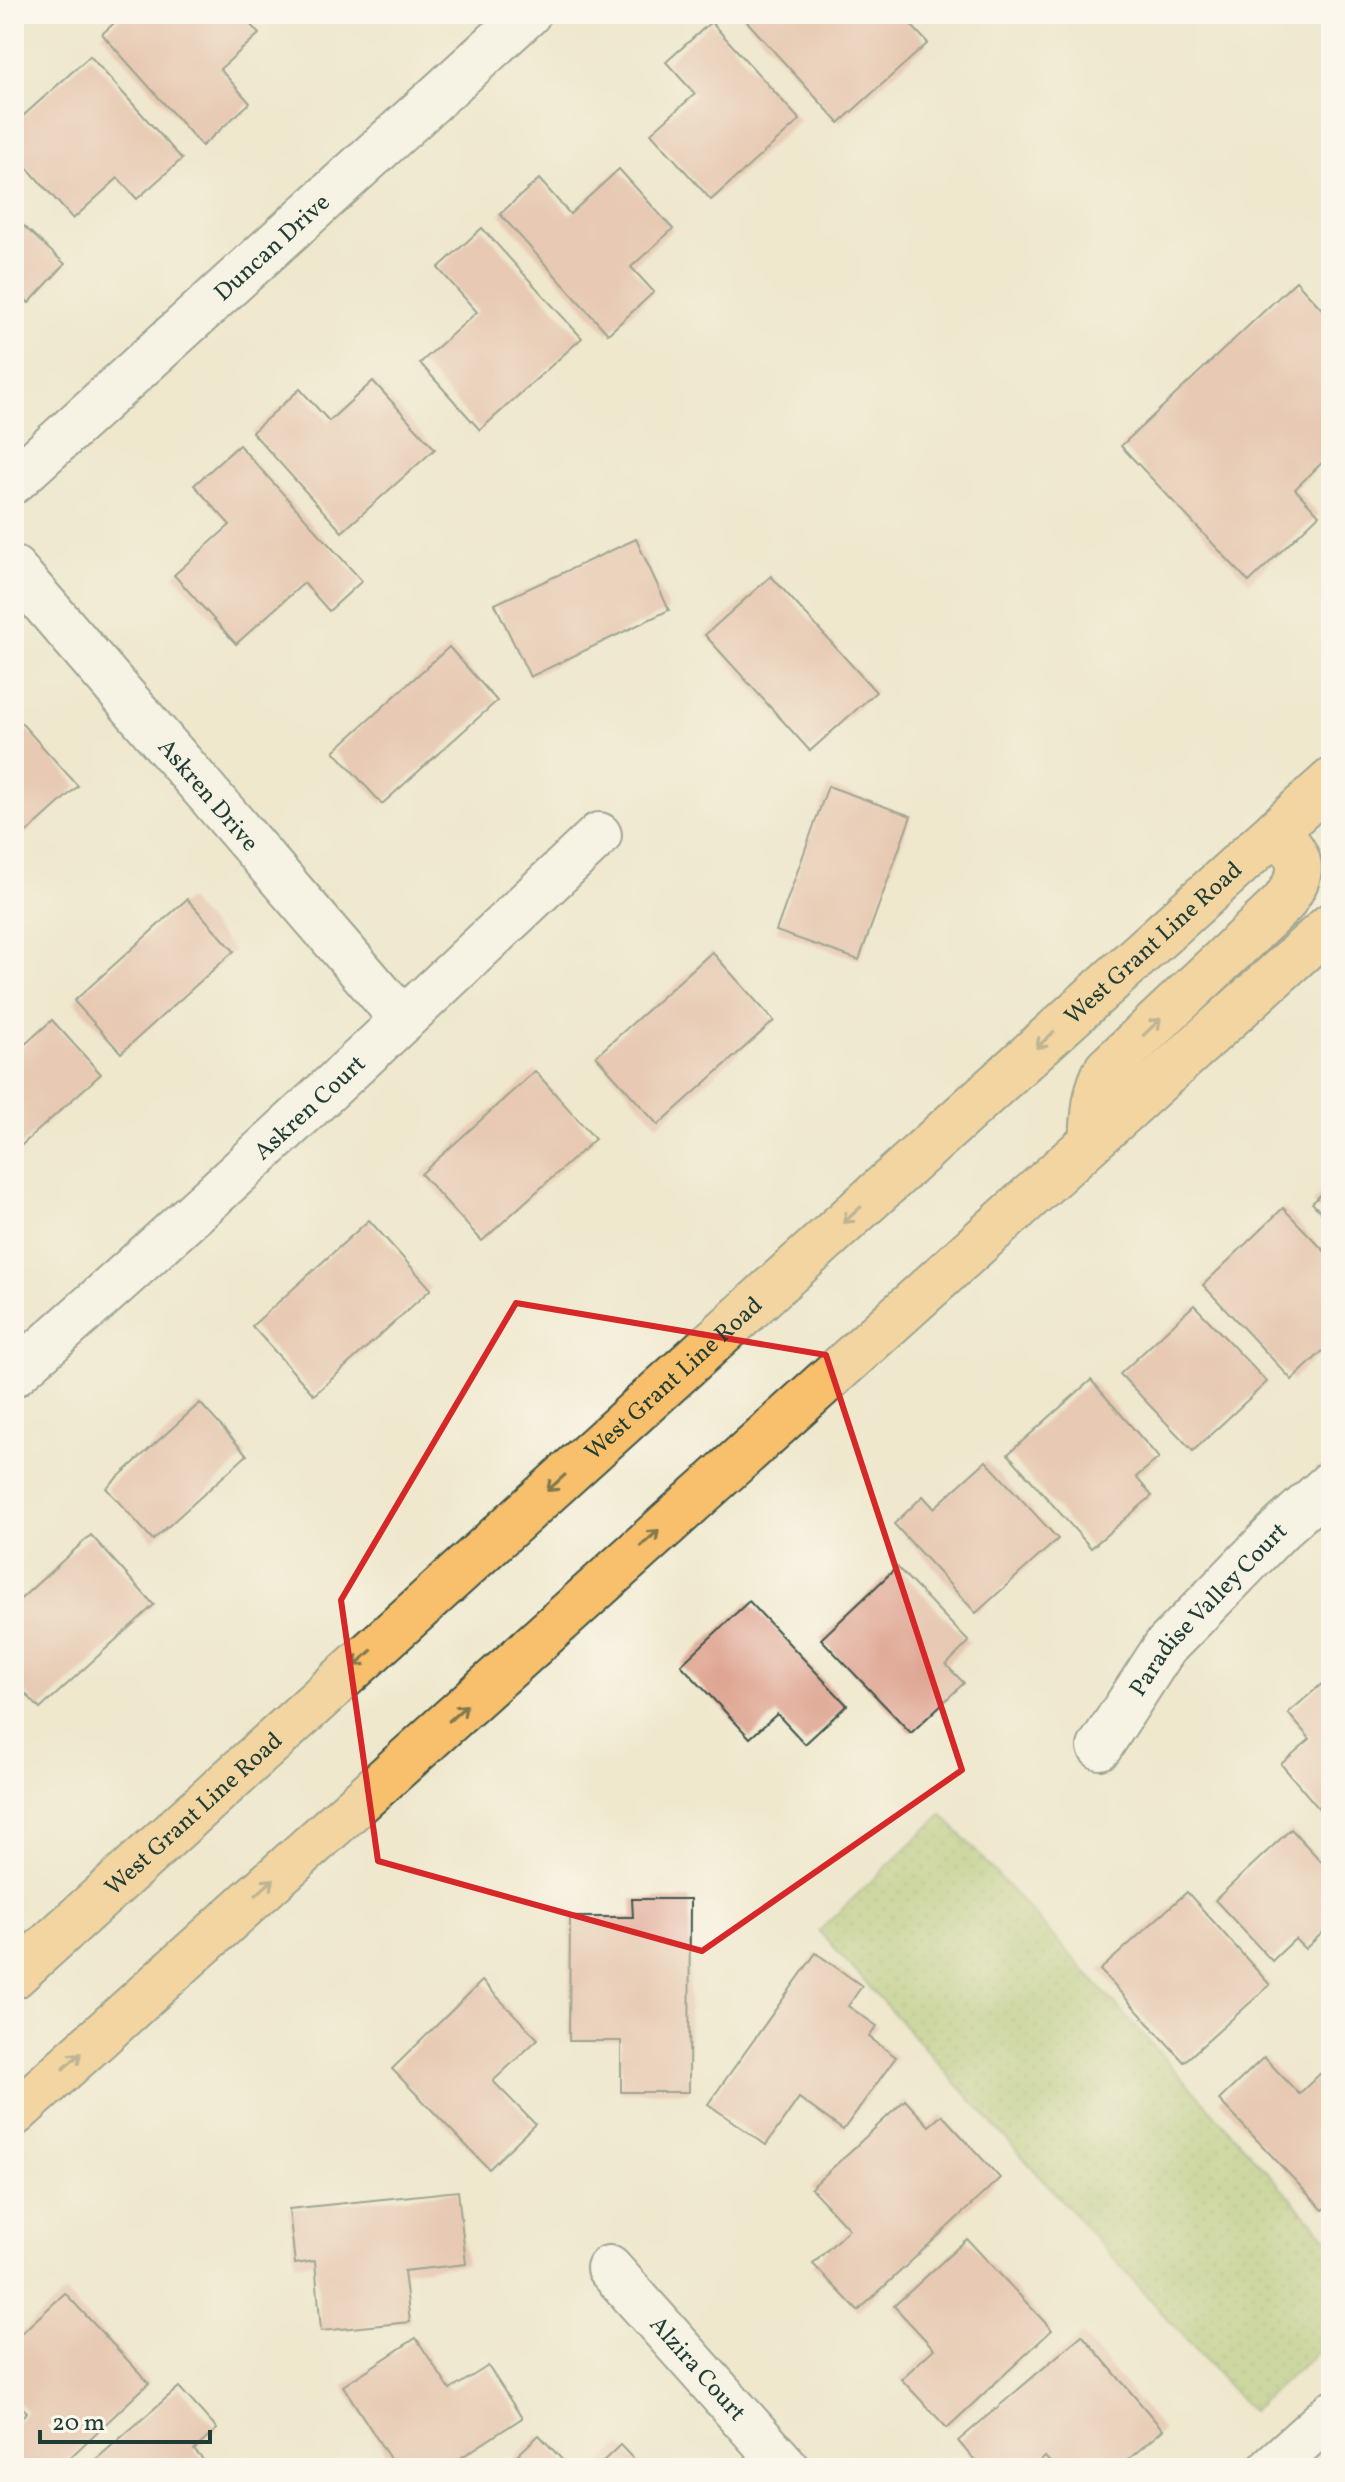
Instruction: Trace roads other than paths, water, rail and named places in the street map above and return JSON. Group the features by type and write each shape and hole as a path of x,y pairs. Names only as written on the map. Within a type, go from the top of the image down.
{"main road":[{"name":"West Grant Line Road","path":"14,1976 1331,781"},
{"path":"1092,1139 1095,1099 1107,1069 1283,903 1297,882 1300,863 1277,830"},
{"path":"14,2114 1331,925"}],"street":[{"name":"Duncan Drive","path":"14,481 528,14"},
{"name":"Askren Drive","path":"14,569 403,1020"},
{"name":"Askren Court","path":"14,1374 403,1020 599,835"},
{"name":"Paradise Valley Court","path":"1100,1747 1165,1647 1279,1530 1331,1483"},
{"name":"Alzira Court","path":"609,2268 787,2468"},
{"path":"1271,2468 1331,2414"}]}
